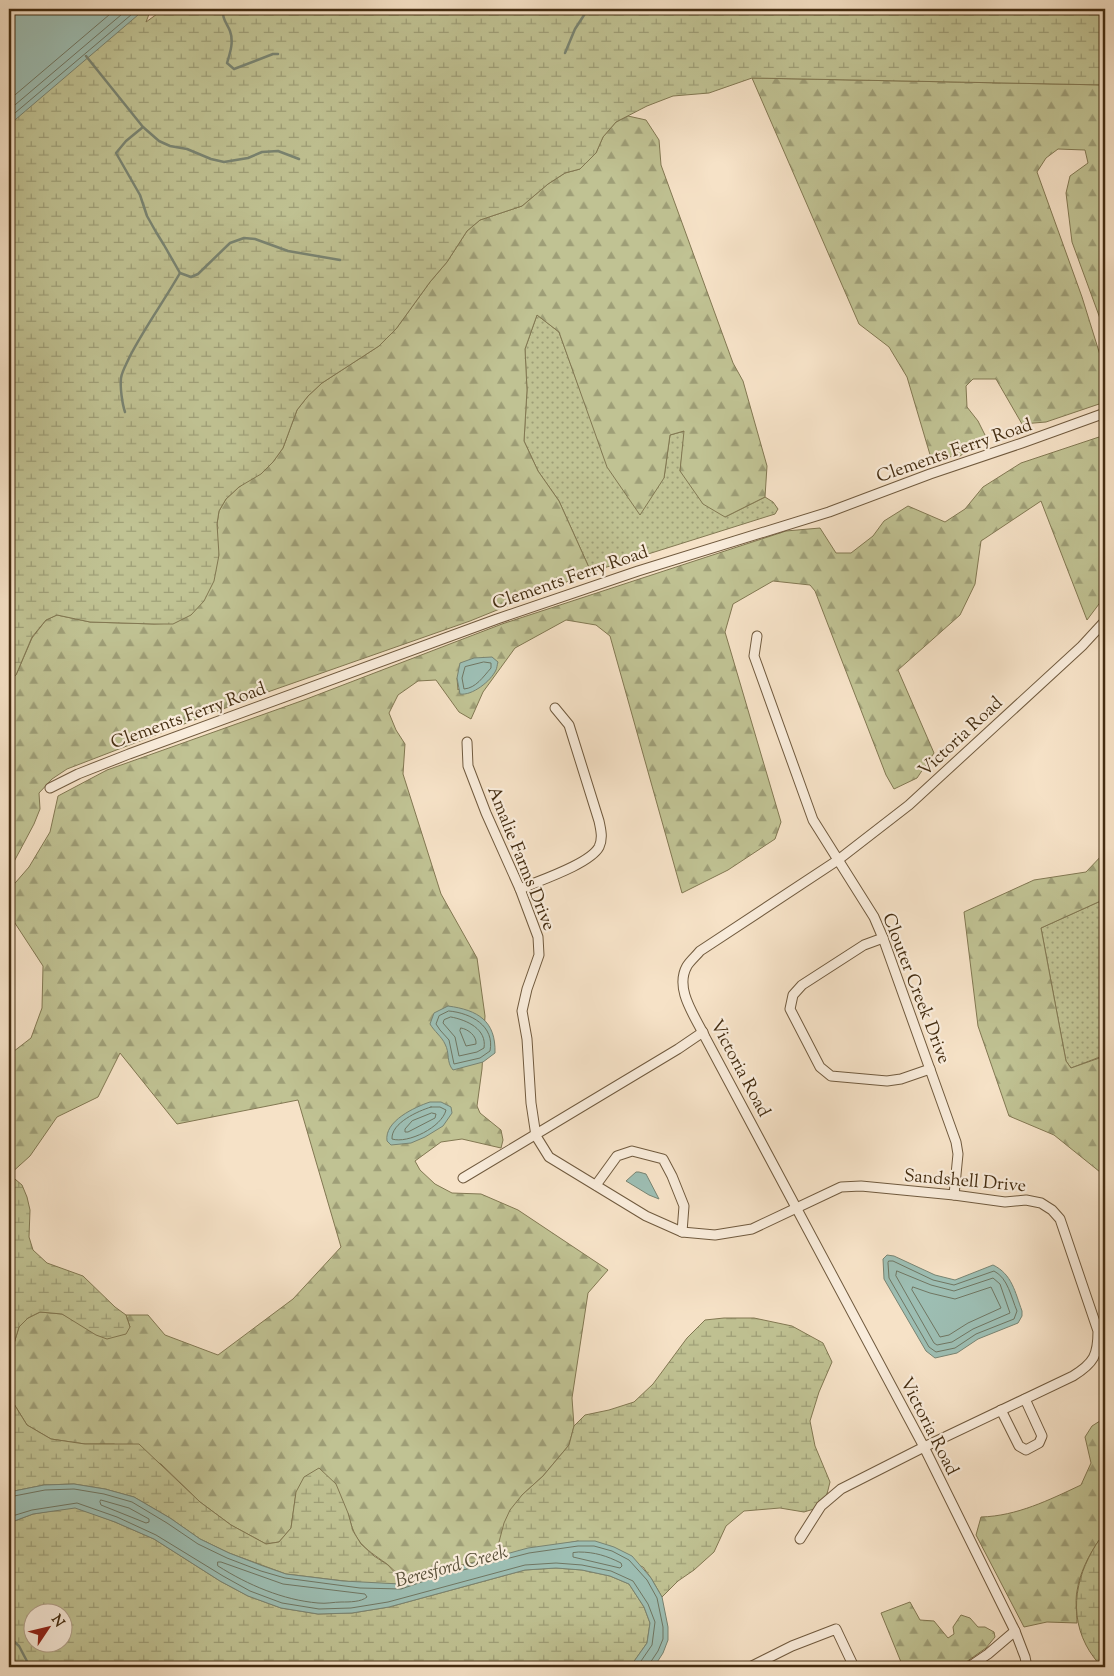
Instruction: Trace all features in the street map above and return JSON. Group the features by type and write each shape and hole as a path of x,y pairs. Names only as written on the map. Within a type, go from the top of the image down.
{"street":[{"name":"Clements Ferry Road","path":"50,788 78,774 128,754 497,619 638,570 828,512 930,474 1022,444 1105,412"},
{"name":"Victoria Road","path":"1027,1667 1015,1632 924,1447 703,1032 686,998 682,983 687,967 700,950 838,860 910,805 1082,646 1105,621"},
{"name":"Clouter Creek Drive","path":"757,636 754,656 813,820 874,917 956,1142 958,1154 954,1195"},
{"path":"520,889 560,873 591,856 598,848 602,836 569,725 555,708"},
{"name":"Amalie Farms Drive","path":"468,742 468,766 486,813 520,889 538,937 539,955 522,1011 527,1039 531,1103 536,1136 549,1157 646,1216 682,1232"},
{"path":"883,938 864,945 802,985 793,995 790,1009 820,1067 831,1076 887,1081 902,1079 930,1069"},
{"path":"463,1178 536,1136 703,1032"},
{"path":"596,1185 617,1156 632,1151 663,1159 684,1206 682,1232"},
{"name":"Sandshell Drive","path":"682,1232 715,1236 752,1229 841,1187 860,1186 1005,1202 1026,1200 1041,1203 1052,1210 1060,1219 1098,1331 1098,1347 1093,1359 1086,1368 842,1489 821,1506 800,1539"},
{"path":"1001,1410 1019,1446 1026,1450 1039,1443 1042,1436 1025,1399"},
{"path":"750,1667 792,1646 836,1630 854,1667"},
{"path":"969,1667 1015,1632"}],"green space":[{"path":"80,9 151,9 146,22 164,9 1105,9 1105,85 752,78 709,93 673,96 647,106 616,122 603,137 596,153 580,169 565,173 548,184 522,206 480,220 467,231 447,262 396,329 379,346 322,383 308,396 297,410 283,448 273,462 261,474 239,487 226,499 219,511 217,524 219,555 214,581 204,601 191,615 173,624 154,624 90,622 57,615 46,620 32,637 16,675 9,682 9,56"},
{"path":"752,78 1105,85 1105,332 1072,242 1066,193 1070,176 1088,163 1085,150 1058,149 1046,158 1037,172 1082,297 1105,371 1105,402 1046,422 1022,424 996,379 973,379 966,386 967,407 978,421 986,437 960,456 931,458 907,377 889,347 859,324"},
{"path":"628,116 646,120 659,140 661,165 733,363 743,381 767,466 765,497 725,517 703,504 680,471 684,431 670,435 664,478 640,515 607,467 559,332 537,315 525,349 527,390 524,441 538,471 559,501 591,572 470,621 262,694 67,769 52,779 39,793 40,809 9,871 9,682 16,675 32,638 46,620 57,615 90,622 173,623 218,528 219,511 226,499 273,462 283,448 297,410 308,396 322,383 379,346 396,329 447,262 467,231 480,220 522,206 548,184 565,173 580,169 596,153 603,137 616,122"},
{"path":"537,315 559,332 580,390 664,478 670,435 685,431 680,471 725,517 765,497 773,502 778,509 775,514 591,572 559,501 538,471 524,441 527,390 525,349"},
{"path":"1105,435 1105,596 1087,620 1041,501 981,541 975,584 960,615 898,670 934,753 917,778 894,789 886,775 815,591 810,585 773,581 733,604 725,632 781,822 775,839 728,870 682,893 610,636 596,625 566,620 515,648 483,692 471,719 459,712 436,680 418,681 398,695 389,713 396,730 405,744 403,774 441,894 477,958 485,1016 482,1069 477,1106 480,1113 501,1130 503,1140 501,1148 462,1139 441,1142 415,1161 420,1170 435,1184 452,1193 481,1194 518,1210 608,1270 588,1293 572,1398 574,1426 569,1445 543,1476 522,1495 500,1541 495,1557 441,1570 407,1582 361,1543 357,1538 348,1513 296,1493 291,1528 279,1542 266,1544 231,1525 200,1502 161,1464 114,1444 85,1444 51,1439 27,1425 14,1404 10,1375 12,1350 19,1327 28,1318 40,1312 62,1314 75,1320 130,1327 126,1315 148,1315 165,1335 218,1355 293,1299 341,1247 298,1100 177,1124 120,1053 98,1097 57,1117 30,1156 9,1175 9,1055 31,1038 42,1008 43,966 9,914 9,890 29,867 50,832 58,796 107,770 304,700 502,624 786,531 820,528 836,553 851,553 873,536 884,521 908,506 945,522 965,509 983,487 1021,463","holes":["484,657 458,690 457,678"]},
{"path":"1105,852 1105,899 1041,928 1066,1061 1071,1068 1105,1056 1105,1176 1054,1135 1009,1116 978,1026 964,912 1034,880 1086,872"},
{"path":"1105,899 1105,1055 1071,1068 1066,1061 1041,928"},
{"path":"9,1174 22,1185 27,1197 30,1210 29,1237 33,1250 47,1263 83,1276 126,1315 130,1327 126,1334 107,1339 96,1335 62,1314 40,1312 28,1318 19,1327 12,1350 10,1375 14,1404 27,1425 51,1439 85,1444 139,1444 200,1502 231,1525 266,1544 279,1542 291,1528 296,1492 304,1477 319,1468 336,1484 353,1531 361,1544 407,1582 400,1584 361,1583 286,1574 229,1553 200,1539 170,1518 134,1497 105,1489 74,1484 44,1485 9,1492"},
{"path":"754,1318 792,1326 823,1343 832,1362 819,1392 810,1421 815,1446 830,1482 824,1506 804,1512 780,1508 744,1511 726,1526 714,1552 678,1581 662,1597 643,1567 578,1541 495,1557 504,1523 510,1510 522,1495 543,1476 569,1445 574,1426 585,1415 634,1402 653,1384 687,1338 705,1320"},
{"path":"1105,1419 1105,1532 1091,1553 1081,1575 1076,1595 1077,1623 1047,1622 1024,1627 976,1535 981,1517 1007,1514 1020,1510 1081,1485 1091,1463 1085,1437 1092,1426"},
{"path":"75,1507 154,1539 220,1581 248,1596 281,1608 318,1614 352,1613 389,1607 525,1570 556,1568 582,1570 610,1576 629,1584 644,1607 650,1623 647,1643 630,1667 9,1667 9,1523 33,1514"},
{"path":"1105,1532 1105,1667 1101,1667 1088,1648 1080,1630 1077,1601 1083,1572 1096,1544"},
{"path":"910,1602 920,1620 934,1621 948,1638 954,1634 953,1627 961,1615 970,1618 978,1627 985,1627 994,1632 995,1637 986,1648 959,1667 903,1667 881,1613"}],"water":[{"path":"9,9 145,9 9,125"},
{"path":"492,657 498,662 496,670 490,679 470,693 460,694 457,678 460,663 474,658"},
{"path":"448,1006 468,1011 483,1019 492,1033 495,1053 483,1062 453,1070 445,1044 430,1024 434,1013"},
{"path":"430,1102 441,1102 451,1107 452,1113 443,1126 411,1143 391,1145 387,1141 387,1134 395,1121 409,1111"},
{"path":"636,1172 646,1174 659,1199 626,1181"},
{"path":"887,1255 894,1256 935,1275 955,1280 993,1265 1009,1278 1015,1290 1022,1316 1018,1323 978,1339 957,1353 935,1358 926,1351 884,1279 883,1259"},
{"path":"74,1484 105,1489 134,1497 170,1518 200,1539 263,1566 286,1574 343,1581 400,1584 441,1570 528,1548 578,1541 595,1541 614,1547 632,1556 651,1578 662,1597 668,1627 668,1640 663,1653 654,1667 630,1667 647,1643 650,1623 644,1607 629,1584 610,1576 582,1570 556,1568 525,1570 389,1607 352,1613 318,1614 281,1608 248,1596 220,1581 154,1539 115,1522 75,1508 33,1514 9,1523 9,1492 44,1485"}],"waterway":[{"path":"224,9 224,18 232,39 227,63 234,69 273,54 278,54"},
{"path":"565,53 575,29 588,9"},
{"path":"86,56 143,127 159,141 224,162 248,158 262,152 278,151 299,159"},
{"path":"143,127 126,141 116,153 140,195 147,216 180,273 191,277 198,274 230,243 244,238 255,239 288,251 340,260"},
{"path":"125,412 121,386 123,370 180,273"},
{"path":"9,1637 19,1646 30,1667"}],"water label":[{"name":"Beresford Creek","path":"451,1565"}]}
